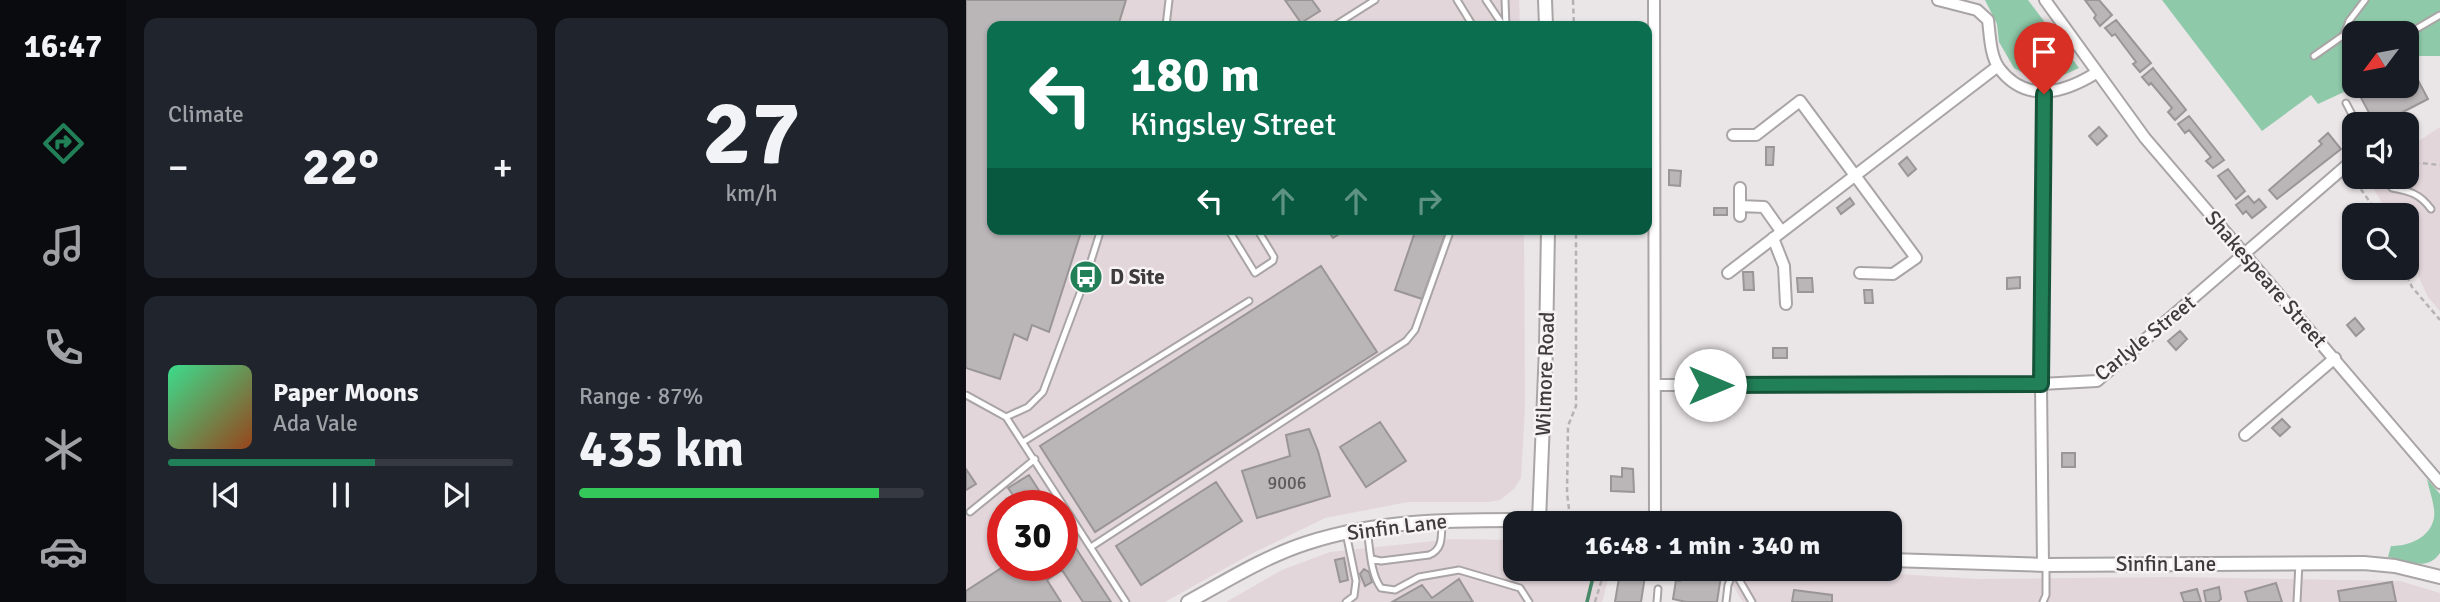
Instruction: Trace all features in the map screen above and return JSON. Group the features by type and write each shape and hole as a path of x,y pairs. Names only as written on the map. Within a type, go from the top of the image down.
{"street":[{"path":"1545,0 1546,21"},
{"path":"1654,0 1655,511"},
{"path":"1938,0 1977,10 1988,20 1998,66 2016,84 2044,94 2075,86 2096,73"},
{"name":"Shakespeare Street","path":"2045,0 2145,138 2440,483"},
{"path":"1728,273 1998,66"},
{"path":"2044,94 2041,384 2045,565"},
{"path":"1733,135 1756,135 1800,101 1916,258 1893,274 1860,273"},
{"name":"Carlyle Street","path":"1655,385 2041,384 2097,381 2342,169"},
{"path":"1740,188 1740,211 1765,207 1777,234 1784,266 1786,304"},
{"name":"Wilmore Road","path":"1539,511 1548,235"},
{"path":"2245,435 2334,358"},
{"name":"Sinfin Lane","path":"1188,602 1250,568 1306,543 1367,528 1442,520 1503,520"},
{"name":"Sinfin Lane","path":"1902,560 2045,565 2364,563 2395,566 2440,576"}],"lane":[{"path":"1167,21 1169,0"},
{"path":"1343,21 1375,0"},
{"path":"1457,0 1470,21"},
{"path":"1486,0 1501,21"},
{"path":"1503,21 1506,0"},
{"path":"2349,21 2365,0"},
{"path":"2419,27 2440,15"},
{"path":"2314,56 2342,36"},
{"path":"2346,103 2351,112"},
{"path":"2398,189 2422,196 2431,209"},
{"path":"1006,417 1028,407 1043,392 1099,235"},
{"path":"1232,235 1255,273 1270,264 1274,257 1261,235"},
{"path":"1091,547 1406,341 1415,330 1449,235"},
{"path":"1023,442 1249,301"},
{"path":"966,397 973,397 1006,417 1126,602"},
{"path":"970,512 1035,459"},
{"path":"1372,559 1381,561 1435,553 1441,540 1442,520"},
{"path":"1367,528 1372,559 1381,588 1395,590 1419,577 1460,570 1520,588 1529,602"},
{"path":"1346,533 1356,582 1354,596 1346,602"},
{"path":"2297,602 2300,563"},
{"path":"2045,565 2046,600"},
{"path":"1726,602 1729,581"},
{"path":"1740,581 1752,602"},
{"path":"1657,602 1658,589"}],"path":[{"path":"1573,0 1574,21"},
{"path":"2419,163 2440,165"},
{"path":"1568,511 1568,426 1576,406 1576,235"},
{"path":"2409,280 2440,320"},
{"path":"1595,602 1601,581"}],"shaded area":[{"path":"966,0 1519,0 1520,21 987,21 987,235 1524,235 1525,407 1521,478 1514,489 1500,500 1489,502 1408,502 1325,518 1251,554 1165,602 966,602"},
{"path":"2440,127 2440,311 2428,297 2419,278 2419,203 2382,203 2374,189 2419,189 2419,141"},
{"path":"1453,539 1503,540 1503,581 1608,581 1602,602 1226,602 1282,570 1330,552"},
{"path":"1902,574 1976,579 2171,577 2400,581 2440,593 2440,602 1743,602 1730,581 1902,581"}],"green space":[{"path":"1985,0 2028,0 2079,68 2044,84 2014,68 1999,42 1997,24"},
{"path":"2162,0 2440,0 2440,56 2419,56 2419,21 2342,21 2342,93 2318,104 2311,95 2262,131"},
{"path":"2427,479 2440,494 2440,553 2435,559 2423,564 2388,557 2391,546 2418,540 2432,525 2434,509"}],"building":[{"path":"966,0 1126,0 1120,21 987,21 987,235 1080,235 1049,332 1032,325 1027,340 1014,334 1000,379 966,368"},
{"path":"1285,0 1312,0 1320,11 1300,21"},
{"path":"2085,0 2099,0 2112,15 2100,26"},
{"path":"2116,20 2151,63 2140,72 2133,64 2136,62 2115,34 2112,36 2105,28"},
{"path":"2153,68 2186,110 2175,120 2168,112 2172,108 2151,83 2149,85 2142,77"},
{"path":"2419,82 2428,99 2403,112 2369,112 2361,98 2419,98"},
{"path":"2189,116 2224,160 2213,168 2206,161 2211,157 2189,130 2185,133 2178,124"},
{"path":"2099,127 2107,136 2097,145 2089,136"},
{"path":"2328,133 2341,149 2277,199 2269,190 2322,144 2319,141"},
{"path":"1766,147 1774,147 1773,165 1766,165"},
{"path":"1907,157 1916,169 1908,176 1899,164"},
{"path":"2228,169 2245,191 2236,199 2218,176"},
{"path":"1669,170 1681,171 1680,186 1669,185"},
{"path":"2248,196 2254,203 2259,199 2266,207 2252,218 2246,211 2243,214 2236,205"},
{"path":"1850,198 1854,204 1841,214 1837,208"},
{"path":"1714,208 1727,208 1727,215 1714,215"},
{"path":"1414,235 1445,235 1422,299 1395,290"},
{"path":"1321,266 1377,352 1095,532 1078,505 1078,490 1068,490 1040,446"},
{"path":"1743,272 1753,272 1754,290 1744,290"},
{"path":"2020,277 2020,288 2007,289 2007,278"},
{"path":"1797,278 1812,278 1813,292 1798,292"},
{"path":"1864,290 1872,290 1873,303 1865,303"},
{"path":"2355,318 2364,329 2356,336 2347,325"},
{"path":"2180,331 2187,339 2176,350 2168,341"},
{"path":"1773,348 1787,348 1787,358 1773,358"},
{"path":"2282,419 2290,427 2280,436 2272,428"},
{"path":"1380,422 1406,461 1366,487 1340,447"},
{"path":"1309,429 1330,496 1257,518 1242,471 1290,456 1286,435"},
{"path":"2062,453 2075,453 2075,467 2062,467"},
{"path":"1622,468 1633,469 1634,492 1611,491 1611,476 1622,477"},
{"path":"966,469 976,484 966,490"},
{"path":"1029,475 1039,490 1009,490 1008,488"},
{"path":"1216,482 1242,521 1141,585 1116,546"},
{"path":"1078,551 1111,602 1083,602 1069,581 1078,581"},
{"path":"1344,558 1348,580 1340,582 1335,560"},
{"path":"1364,569 1369,572 1372,582 1365,586 1360,574"},
{"path":"987,577 987,581 1048,581 1061,602 966,602 966,591"},
{"path":"1459,579 1473,602 1392,602 1422,585 1432,598"},
{"path":"1618,581 1644,581 1641,602 1615,602"},
{"path":"1676,581 1720,581 1717,602 1686,602 1673,599"},
{"path":"2392,582 2396,602 2340,602 2338,591"},
{"path":"2276,583 2282,602 2248,602 2245,592"},
{"path":"2219,587 2221,599 2218,602 2206,602 2204,591"},
{"path":"2197,589 2201,602 2184,602 2181,593"},
{"path":"1794,590 1832,595 1832,602 1792,602"}],"waterway":[{"path":"1587,602 1592,581"}],"place":[{"name":"D Site","path":"1086,277"}],"route":[{"path":"1710,385 2041,384 2044,94"}]}
